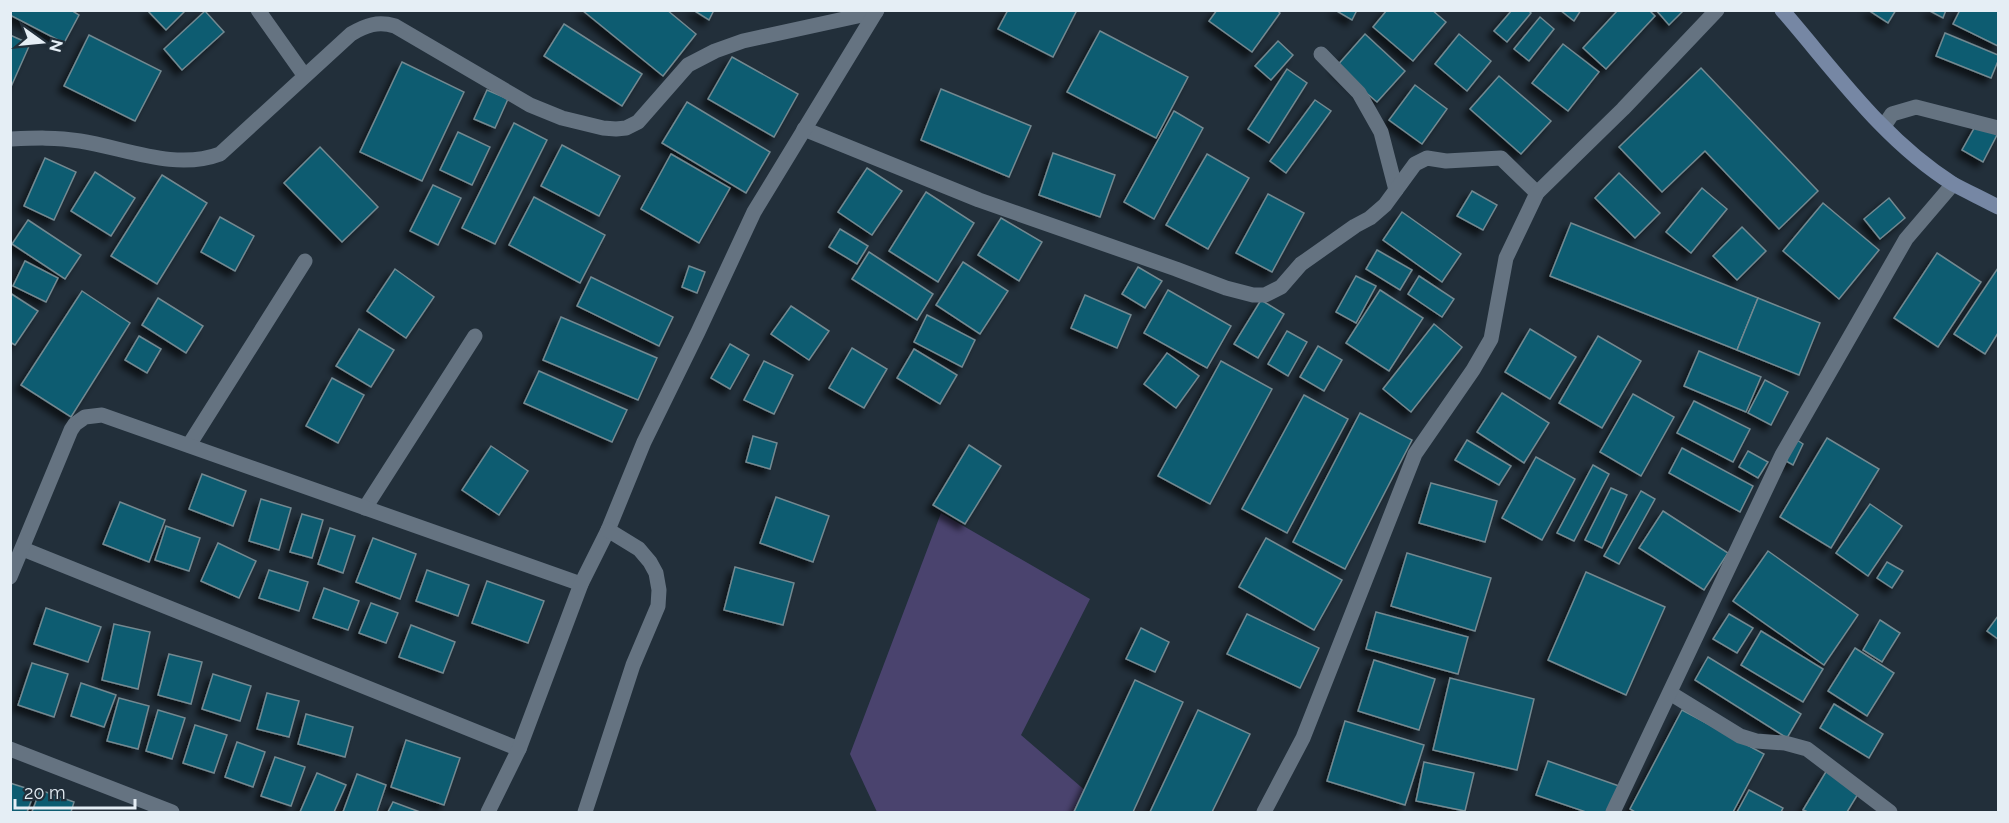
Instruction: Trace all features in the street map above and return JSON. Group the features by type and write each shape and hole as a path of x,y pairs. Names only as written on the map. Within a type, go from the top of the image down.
{"street":[{"path":"258,10 304,75"},
{"path":"1264,813 1303,738 1415,454 1473,370 1491,339 1506,258 1537,193 1623,109 1718,10"},
{"path":"1782,10 1828,67 1906,148 1953,184 1998,207"},
{"path":"10,139 45,137 80,141 180,161 206,159 220,154 351,34 363,27 383,22 395,26 530,105 562,118 603,128 626,128 638,122 650,111 688,65 715,51 743,41 877,11"},
{"path":"488,813 519,749 581,585 608,530 644,442 754,212 877,11"},
{"path":"1321,54 1359,93 1381,132 1396,190"},
{"path":"1884,126 1892,114 1916,107 1998,128"},
{"path":"804,129 979,200 1226,288 1253,295 1265,295 1281,287 1301,264 1370,218 1385,205 1415,164 1427,158 1446,161 1501,158 1537,193"},
{"path":"1613,813 1782,455 1906,239 1953,184"},
{"path":"189,445 305,261"},
{"path":"364,508 475,336"},
{"path":"10,577 71,430 80,420 91,415 102,415 581,585"},
{"path":"585,813 633,665 658,606 659,590 656,573 650,562 639,549 608,530"},
{"path":"23,549 519,749"},
{"path":"1670,693 1740,736 1756,741 1785,743 1806,749 1890,813"},
{"path":"10,749 172,813"}],"shaded area":[{"path":"941,513 1090,599 1021,735 1110,812 877,812 850,754"}],"building":[{"path":"10,10 71,10 79,15 64,43 10,15"},
{"path":"150,10 186,10 166,30 149,12"},
{"path":"582,10 667,10 696,34 663,76"},
{"path":"693,10 714,10 709,20"},
{"path":"1008,10 1077,10 1053,57 998,29"},
{"path":"1217,10 1277,10 1280,13 1252,52 1209,21"},
{"path":"1335,10 1357,10 1352,20"},
{"path":"1387,10 1432,10 1446,22 1413,61 1373,27"},
{"path":"1512,10 1528,10 1531,13 1507,42 1494,31"},
{"path":"1560,10 1581,10 1574,21"},
{"path":"1618,10 1649,10 1655,16 1606,69 1583,48"},
{"path":"1656,10 1684,10 1669,25"},
{"path":"1868,10 1896,10 1888,23"},
{"path":"1928,10 1946,10 1943,18"},
{"path":"1960,10 1998,10 1998,46 1953,24"},
{"path":"205,11 224,32 182,70 164,49"},
{"path":"1540,17 1554,29 1529,61 1514,49"},
{"path":"564,24 642,74 622,106 544,56"},
{"path":"1100,31 1188,77 1156,138 1067,92"},
{"path":"1945,33 1998,55 1991,78 1936,56"},
{"path":"1365,34 1405,71 1377,102 1336,67"},
{"path":"1459,34 1491,61 1467,91 1435,64"},
{"path":"10,35 30,44 10,89"},
{"path":"89,35 161,71 135,121 64,86"},
{"path":"1278,41 1293,55 1271,80 1255,66"},
{"path":"1563,44 1599,72 1568,111 1532,83"},
{"path":"732,57 798,94 774,137 708,99"},
{"path":"402,62 464,92 422,181 360,152"},
{"path":"1701,68 1818,191 1779,229 1705,151 1662,192 1619,147"},
{"path":"1287,69 1307,83 1269,143 1248,129"},
{"path":"1499,76 1551,121 1521,154 1470,109"},
{"path":"1415,85 1447,109 1422,144 1389,120"},
{"path":"941,89 1031,126 1009,177 921,140"},
{"path":"487,90 508,99 495,128 474,119"},
{"path":"1315,100 1331,111 1286,173 1270,161"},
{"path":"687,102 770,152 746,193 662,143"},
{"path":"1174,111 1203,128 1154,219 1124,202"},
{"path":"514,123 547,140 495,244 462,228"},
{"path":"1977,123 1997,135 1983,162 1962,150"},
{"path":"458,132 490,147 472,185 440,170"},
{"path":"562,145 620,176 599,216 541,186"},
{"path":"320,147 378,207 342,242 284,183"},
{"path":"1053,153 1115,175 1100,217 1039,195"},
{"path":"671,154 730,188 699,243 641,209"},
{"path":"1207,154 1249,178 1208,249 1166,225"},
{"path":"45,158 76,172 54,220 24,206"},
{"path":"867,168 902,191 872,235 838,212"},
{"path":"95,172 135,198 111,236 71,211"},
{"path":"1619,173 1660,213 1635,238 1595,198"},
{"path":"162,175 207,203 157,284 111,256"},
{"path":"433,185 461,198 438,245 410,231"},
{"path":"1702,188 1727,209 1691,253 1666,232"},
{"path":"1472,191 1497,205 1483,230 1457,216"},
{"path":"926,192 974,223 938,282 889,251"},
{"path":"1268,194 1304,213 1272,272 1236,253"},
{"path":"534,197 605,235 580,283 509,245"},
{"path":"1889,198 1905,218 1880,239 1864,219"},
{"path":"1823,203 1879,250 1839,299 1783,251"},
{"path":"1402,212 1461,254 1442,282 1383,240"},
{"path":"220,217 254,236 235,271 201,252"},
{"path":"1001,218 1042,242 1019,281 978,255"},
{"path":"28,220 81,255 65,279 12,244"},
{"path":"1571,223 1758,298 1737,350 1550,276"},
{"path":"1742,227 1766,251 1737,280 1713,256"},
{"path":"840,229 868,246 857,264 829,247"},
{"path":"1377,250 1412,270 1400,290 1366,269"},
{"path":"869,252 933,294 917,320 852,279"},
{"path":"1937,253 1981,282 1938,347 1894,318"},
{"path":"25,261 58,278 46,302 13,286"},
{"path":"963,262 1008,291 980,334 936,305"},
{"path":"689,266 705,272 697,293 682,287"},
{"path":"1138,267 1162,281 1145,308 1122,294"},
{"path":"1998,268 1998,333 1985,354 1954,334"},
{"path":"395,269 434,297 406,338 367,311"},
{"path":"1356,276 1376,286 1356,323 1336,312"},
{"path":"1419,276 1454,299 1442,317 1408,294"},
{"path":"591,277 673,317 659,346 577,306"},
{"path":"1168,290 1231,326 1207,368 1144,333"},
{"path":"1380,290 1423,318 1389,371 1346,343"},
{"path":"82,291 130,323 71,417 21,385"},
{"path":"10,293 38,311 15,345 10,342"},
{"path":"1085,295 1131,315 1117,348 1071,328"},
{"path":"158,298 203,326 186,353 142,325"},
{"path":"1758,298 1820,323 1799,375 1737,350"},
{"path":"1261,300 1284,314 1258,358 1234,344"},
{"path":"791,306 829,331 809,360 771,334"},
{"path":"927,315 975,340 962,367 914,342"},
{"path":"561,317 657,358 638,400 543,360"},
{"path":"1434,324 1462,347 1411,412 1383,389"},
{"path":"359,329 394,350 371,387 336,366"},
{"path":"1530,329 1576,357 1550,399 1505,372"},
{"path":"1287,331 1307,342 1288,376 1268,364"},
{"path":"139,336 161,349 147,373 125,360"},
{"path":"1598,336 1641,361 1602,428 1559,403"},
{"path":"730,344 749,355 730,389 711,378"},
{"path":"1318,346 1342,360 1324,391 1300,377"},
{"path":"852,348 887,369 864,408 829,388"},
{"path":"914,349 957,375 940,404 897,378"},
{"path":"1699,351 1761,377 1746,412 1684,386"},
{"path":"1167,353 1199,376 1176,408 1144,384"},
{"path":"764,361 793,375 774,414 744,400"},
{"path":"1221,361 1272,389 1210,504 1158,476"},
{"path":"539,371 627,410 612,442 524,403"},
{"path":"332,378 364,395 338,443 306,426"},
{"path":"1765,380 1788,392 1771,425 1748,413"},
{"path":"1502,393 1549,423 1524,463 1477,432"},
{"path":"1633,394 1674,417 1641,476 1600,452"},
{"path":"1304,395 1348,419 1287,533 1242,509"},
{"path":"1694,401 1750,429 1733,462 1677,433"},
{"path":"1360,413 1412,440 1345,569 1293,542"},
{"path":"753,436 777,443 770,469 746,462"},
{"path":"1827,438 1879,469 1831,548 1780,517"},
{"path":"1467,440 1511,466 1499,485 1455,460"},
{"path":"1797,440 1803,444 1793,465 1786,461"},
{"path":"969,445 1001,466 965,524 933,505"},
{"path":"491,446 528,471 499,515 462,490"},
{"path":"1682,448 1753,486 1740,512 1669,473"},
{"path":"1748,451 1768,462 1758,478 1739,467"},
{"path":"1536,457 1575,479 1542,540 1502,518"},
{"path":"1593,465 1609,474 1574,541 1557,533"},
{"path":"202,474 246,491 233,526 189,509"},
{"path":"1431,483 1497,501 1485,542 1419,523"},
{"path":"1611,488 1627,495 1602,548 1585,540"},
{"path":"1641,491 1655,499 1619,564 1604,556"},
{"path":"776,497 829,516 813,562 760,543"},
{"path":"261,499 291,508 279,550 249,541"},
{"path":"120,502 165,520 149,562 103,544"},
{"path":"1870,504 1902,526 1868,576 1836,553"},
{"path":"1663,511 1728,553 1704,590 1639,548"},
{"path":"302,514 323,520 312,558 290,552"},
{"path":"166,526 200,538 189,571 155,560"},
{"path":"330,528 355,536 343,573 318,564"},
{"path":"373,538 416,554 400,599 356,582"},
{"path":"1266,538 1342,580 1314,630 1239,587"},
{"path":"218,543 256,561 239,598 201,581"},
{"path":"1768,551 1858,615 1824,665 1733,601"},
{"path":"1407,553 1491,578 1475,631 1391,606"},
{"path":"1887,562 1903,571 1892,588 1877,578"},
{"path":"735,567 794,583 783,625 724,610"},
{"path":"269,570 308,582 299,611 259,598"},
{"path":"427,570 469,585 458,616 416,601"},
{"path":"1586,572 1665,607 1626,695 1548,660"},
{"path":"487,581 544,601 528,643 472,623"},
{"path":"324,588 359,601 348,630 313,618"},
{"path":"371,603 398,613 386,643 359,633"},
{"path":"46,608 101,627 88,662 34,644"},
{"path":"1376,612 1468,637 1458,674 1366,649"},
{"path":"1247,614 1319,648 1300,688 1227,654"},
{"path":"1729,614 1753,628 1737,653 1713,639"},
{"path":"1998,616 1998,639 1987,631"},
{"path":"1880,620 1900,633 1882,662 1863,650"},
{"path":"114,624 150,632 138,689 102,680"},
{"path":"411,625 455,642 443,673 399,657"},
{"path":"1141,628 1169,642 1155,672 1126,659"},
{"path":"1761,631 1823,669 1803,702 1741,665"},
{"path":"1855,648 1894,673 1867,716 1828,691"},
{"path":"169,654 202,662 191,704 158,695"},
{"path":"1708,657 1801,714 1787,738 1695,680"},
{"path":"1374,660 1435,679 1419,730 1358,711"},
{"path":"32,663 68,674 54,717 18,705"},
{"path":"213,674 251,686 240,721 202,709"},
{"path":"1450,678 1534,699 1517,770 1433,750"},
{"path":"1135,680 1183,702 1133,812 1074,812"},
{"path":"81,683 116,695 104,727 71,716"},
{"path":"267,693 299,701 289,737 257,729"},
{"path":"119,698 149,706 138,749 107,741"},
{"path":"1834,704 1883,734 1869,758 1820,728"},
{"path":"158,710 185,718 172,759 146,751"},
{"path":"1198,710 1250,734 1212,812 1150,812"},
{"path":"1682,710 1764,754 1733,812 1635,812 1630,809"},
{"path":"306,714 353,727 345,757 298,744"},
{"path":"1345,721 1424,745 1405,805 1327,781"},
{"path":"195,725 227,735 214,773 183,763"},
{"path":"406,740 460,758 444,805 391,787"},
{"path":"237,742 265,752 253,787 225,777"},
{"path":"275,757 305,767 291,806 261,796"},
{"path":"1548,761 1619,786 1610,812 1586,812 1536,795"},
{"path":"1424,762 1474,773 1465,811 1416,801"},
{"path":"1827,770 1861,789 1847,812 1803,810"},
{"path":"317,773 346,785 334,812 300,812"},
{"path":"357,774 386,785 377,812 343,812"},
{"path":"10,783 35,791 27,812 10,812"},
{"path":"40,790 74,802 71,812 32,812"},
{"path":"1749,790 1783,808 1781,812 1737,812"},
{"path":"393,802 420,812 388,812"}]}
